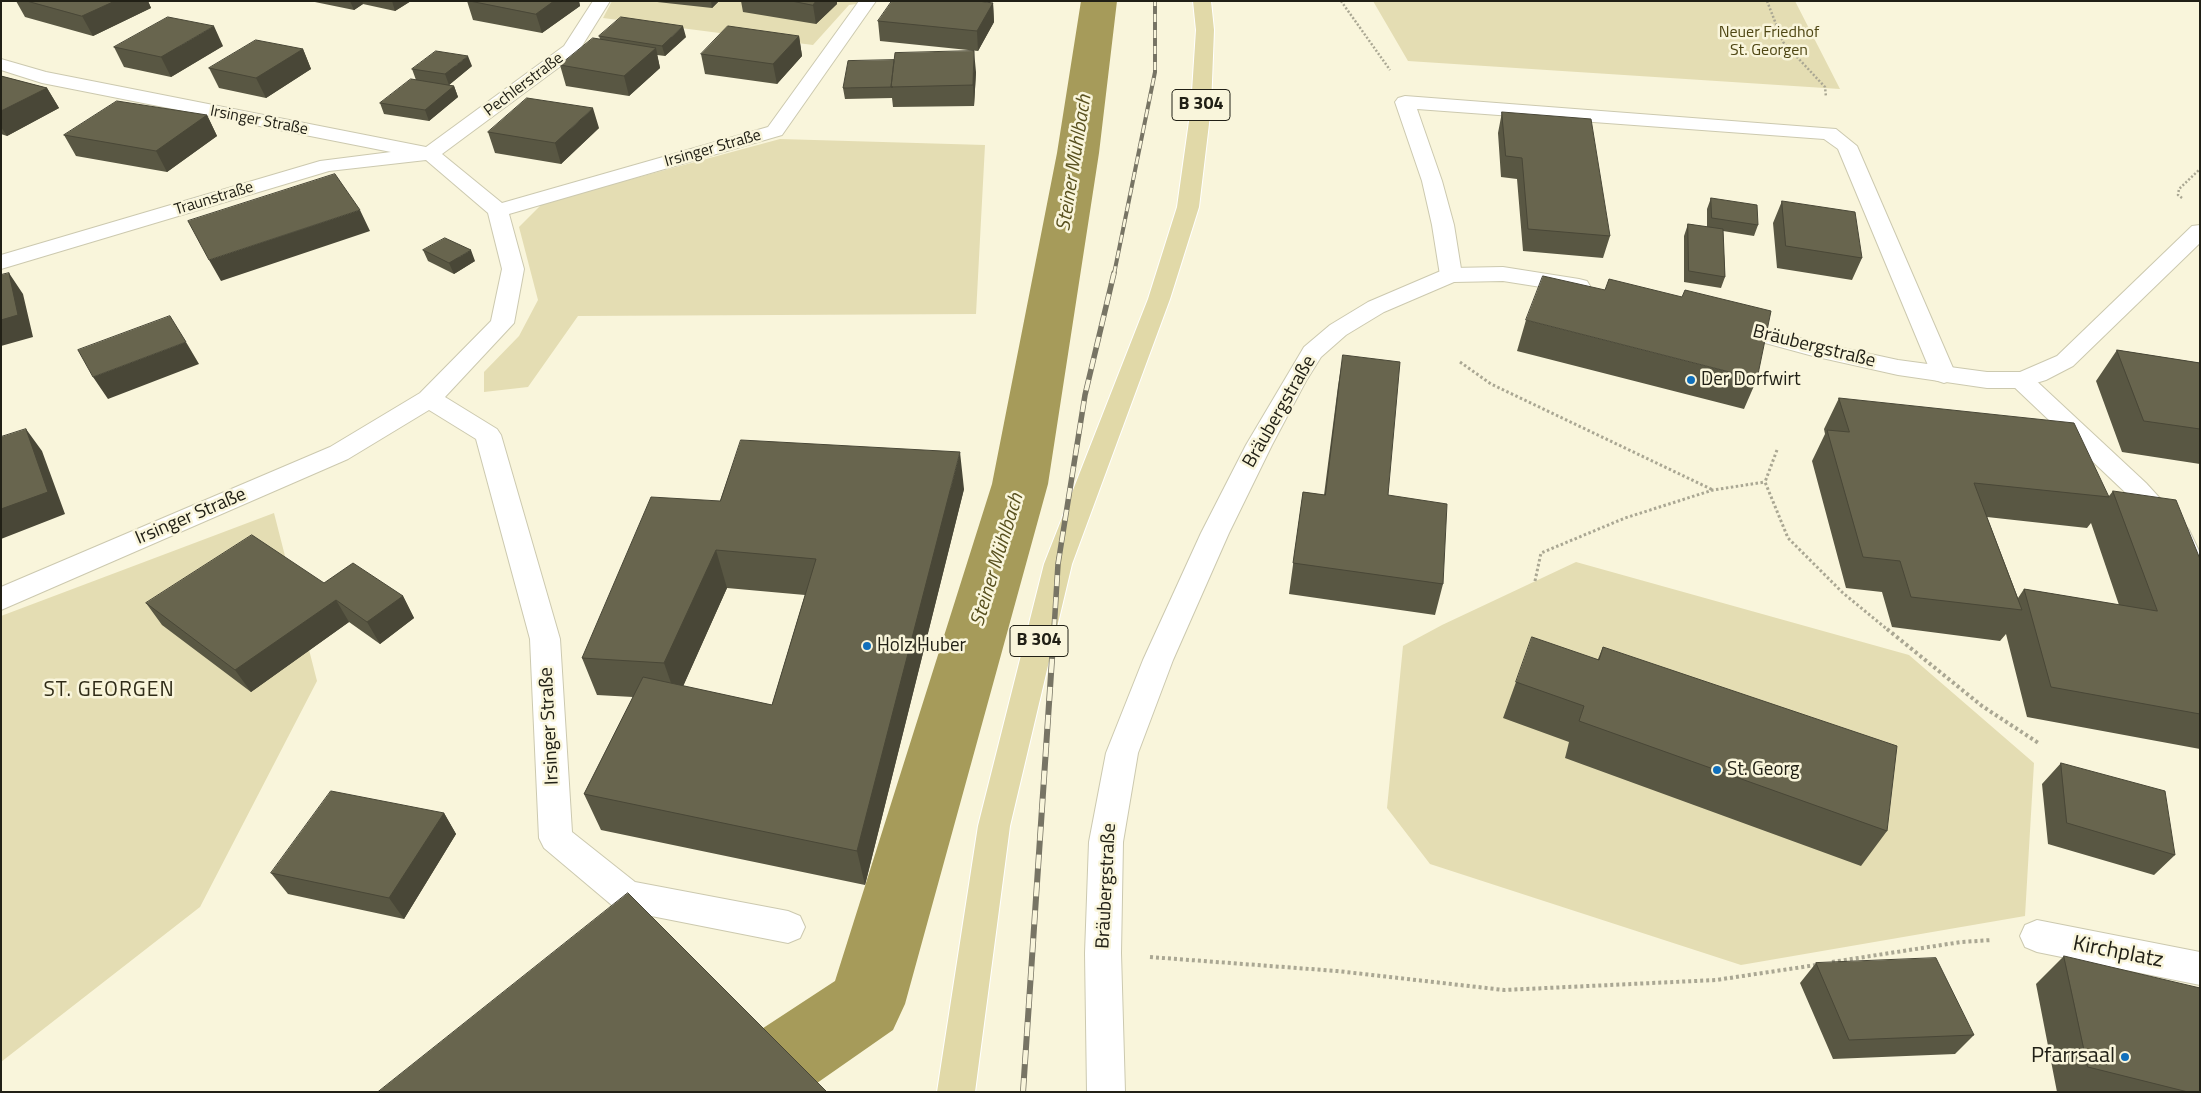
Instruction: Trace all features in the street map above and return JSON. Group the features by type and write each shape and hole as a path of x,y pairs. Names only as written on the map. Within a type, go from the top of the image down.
{"main road":[{"name":"B 304","path":"956,1092 994,826 1058,564 1159,299 1188,208 1201,107 1205,30 1202,1"}],"street":[{"name":"Pechlerstraße","path":"430,154 571,50 602,1"},
{"name":"Irsinger Straße","path":"498,211 775,131 868,1"},
{"name":"Irsinger Straße","path":"1,64 42,77 430,154 498,211 512,269 502,323 429,398 339,453 1,599"},
{"path":"1451,275 1443,225 1432,181 1405,102 1829,133 1847,146 1944,375"},
{"name":"Traunstraße","path":"1,262 326,165 430,154"},
{"name":"Bräubergstraße","path":"1705,319 1810,348 1944,375 1999,382 2021,380 2044,373 2064,360 2200,231"},
{"name":"Bräubergstraße","path":"1106,1092 1103,954 1106,842 1122,753 1158,660 1215,533 1294,380 1312,352 1338,330 1376,307 1451,275 1503,274 1601,290"},
{"path":"2021,380 2137,490 2180,537 2200,586"},
{"name":"Irsinger Straße","path":"429,398 488,435 545,639 556,838 626,896 788,927"},
{"name":"Kirchplatz","path":"2037,936 2200,969"}],"path":[{"path":"1341,1 1405,92 1405,102"},
{"path":"1767,1 1783,42 1826,88 1829,133"},
{"path":"2186,203 2178,195 2179,189 2200,170"},
{"path":"1460,362 1491,384 1713,490"},
{"path":"1777,450 1765,482 1788,538 1843,593 1982,706 2040,744"},
{"path":"1535,581 1541,553 1625,518 1713,490 1765,482"},
{"path":"1103,954 1338,971 1504,990 1716,980 1960,942 2037,936"}],"green space":[{"path":"612,1 879,1 849,5 813,45 603,18"},
{"name":"Neuer Friedhof St. Georgen","path":"1373,1 1795,1 1840,89 1408,61"},
{"path":"780,139 985,145 976,314 578,316 528,387 484,392 484,372 519,336 538,300 519,227 543,203"},
{"path":"274,513 317,681 200,907 1,1062 1,616"},
{"path":"1576,562 1909,655 2034,763 2025,916 1741,965 1430,864 1387,808 1403,646 1442,625"}],"building":[{"path":"27,1 115,1 82,16"},
{"path":"470,1 554,1 536,14"},
{"path":"792,1 816,1 813,5"},
{"path":"892,1 978,1 993,3 977,31 878,21"},
{"path":"168,17 214,26 161,57 114,47"},
{"path":"621,17 683,26 662,46 599,36"},
{"path":"728,26 799,36 773,64 701,54"},
{"path":"593,38 656,48 624,76 560,65"},
{"path":"256,40 303,49 256,78 209,68"},
{"path":"436,51 468,56 445,74 412,69"},
{"path":"974,51 973,85 891,87 895,53"},
{"path":"894,60 891,87 893,87 843,88 848,61"},
{"path":"1,76 47,88 1,111"},
{"path":"411,79 454,86 425,110 380,103"},
{"path":"527,98 593,108 555,143 488,132"},
{"path":"117,101 207,115 156,151 64,135"},
{"path":"1502,112 1591,119 1610,236 1528,229 1522,158 1506,156"},
{"path":"335,174 360,210 209,260 188,221"},
{"path":"1711,198 1757,205 1758,225 1712,218"},
{"path":"1782,201 1855,212 1862,258 1786,246"},
{"path":"1688,224 1723,229 1725,277 1689,271"},
{"path":"445,238 471,250 449,263 423,250"},
{"path":"9,273 18,315 1,320 1,275"},
{"path":"1543,276 1605,290 1609,279 1682,297 1685,290 1771,311 1757,379 1526,320"},
{"path":"170,316 186,342 93,377 78,350"},
{"path":"2117,350 2200,363 2200,429 2144,421"},
{"path":"1343,355 1400,362 1388,495 1447,504 1443,584 1293,563 1303,492 1325,495"},
{"path":"1839,398 2074,423 2109,497 1974,483 2022,610 1911,597 1900,561 1863,557 1827,430 1849,432"},
{"path":"26,429 48,492 1,509 1,437"},
{"name":"Holz Huber","path":"741,440 960,452 857,851 584,794 643,677 772,705 816,559 716,550 664,663 582,658 651,497 720,501"},
{"path":"2113,491 2176,500 2200,559 2200,714 2051,687 2024,589 2157,611"},
{"path":"252,535 324,583 353,563 403,596 367,622 336,600 235,670 146,603"},
{"path":"1532,637 1599,660 1603,647 1897,746 1887,831 1579,721 1584,706 1516,682"},
{"path":"2061,763 2165,791 2175,855 2067,823"},
{"path":"331,791 444,813 389,898 271,873"},
{"path":"628,893 827,1092 378,1092"},
{"name":"Pfarrsaal","path":"2064,956 2200,988 2200,1092 2188,1092 2088,1067"},
{"path":"1936,958 1974,1035 1849,1040 1816,963"}],"waterway":[{"name":"Steiner Mühlbach","path":"779,1063 866,1004 1020,484 1078,153 1099,1"}],"railway":[{"path":"1114,274 1155,72 1155,1"},
{"path":"1054,630 1058,564 1085,395 1114,273"},
{"path":"1023,1092 1054,629"}],"place":[{"name":"Der Dorfwirt","path":"1691,380"},
{"name":"Holz Huber","path":"867,646"},
{"name":"St. Georg","path":"1717,770"},
{"name":"Pfarrsaal","path":"2125,1057"}],"district":[{"name":"ST. GEORGEN","path":"109,691"}]}
